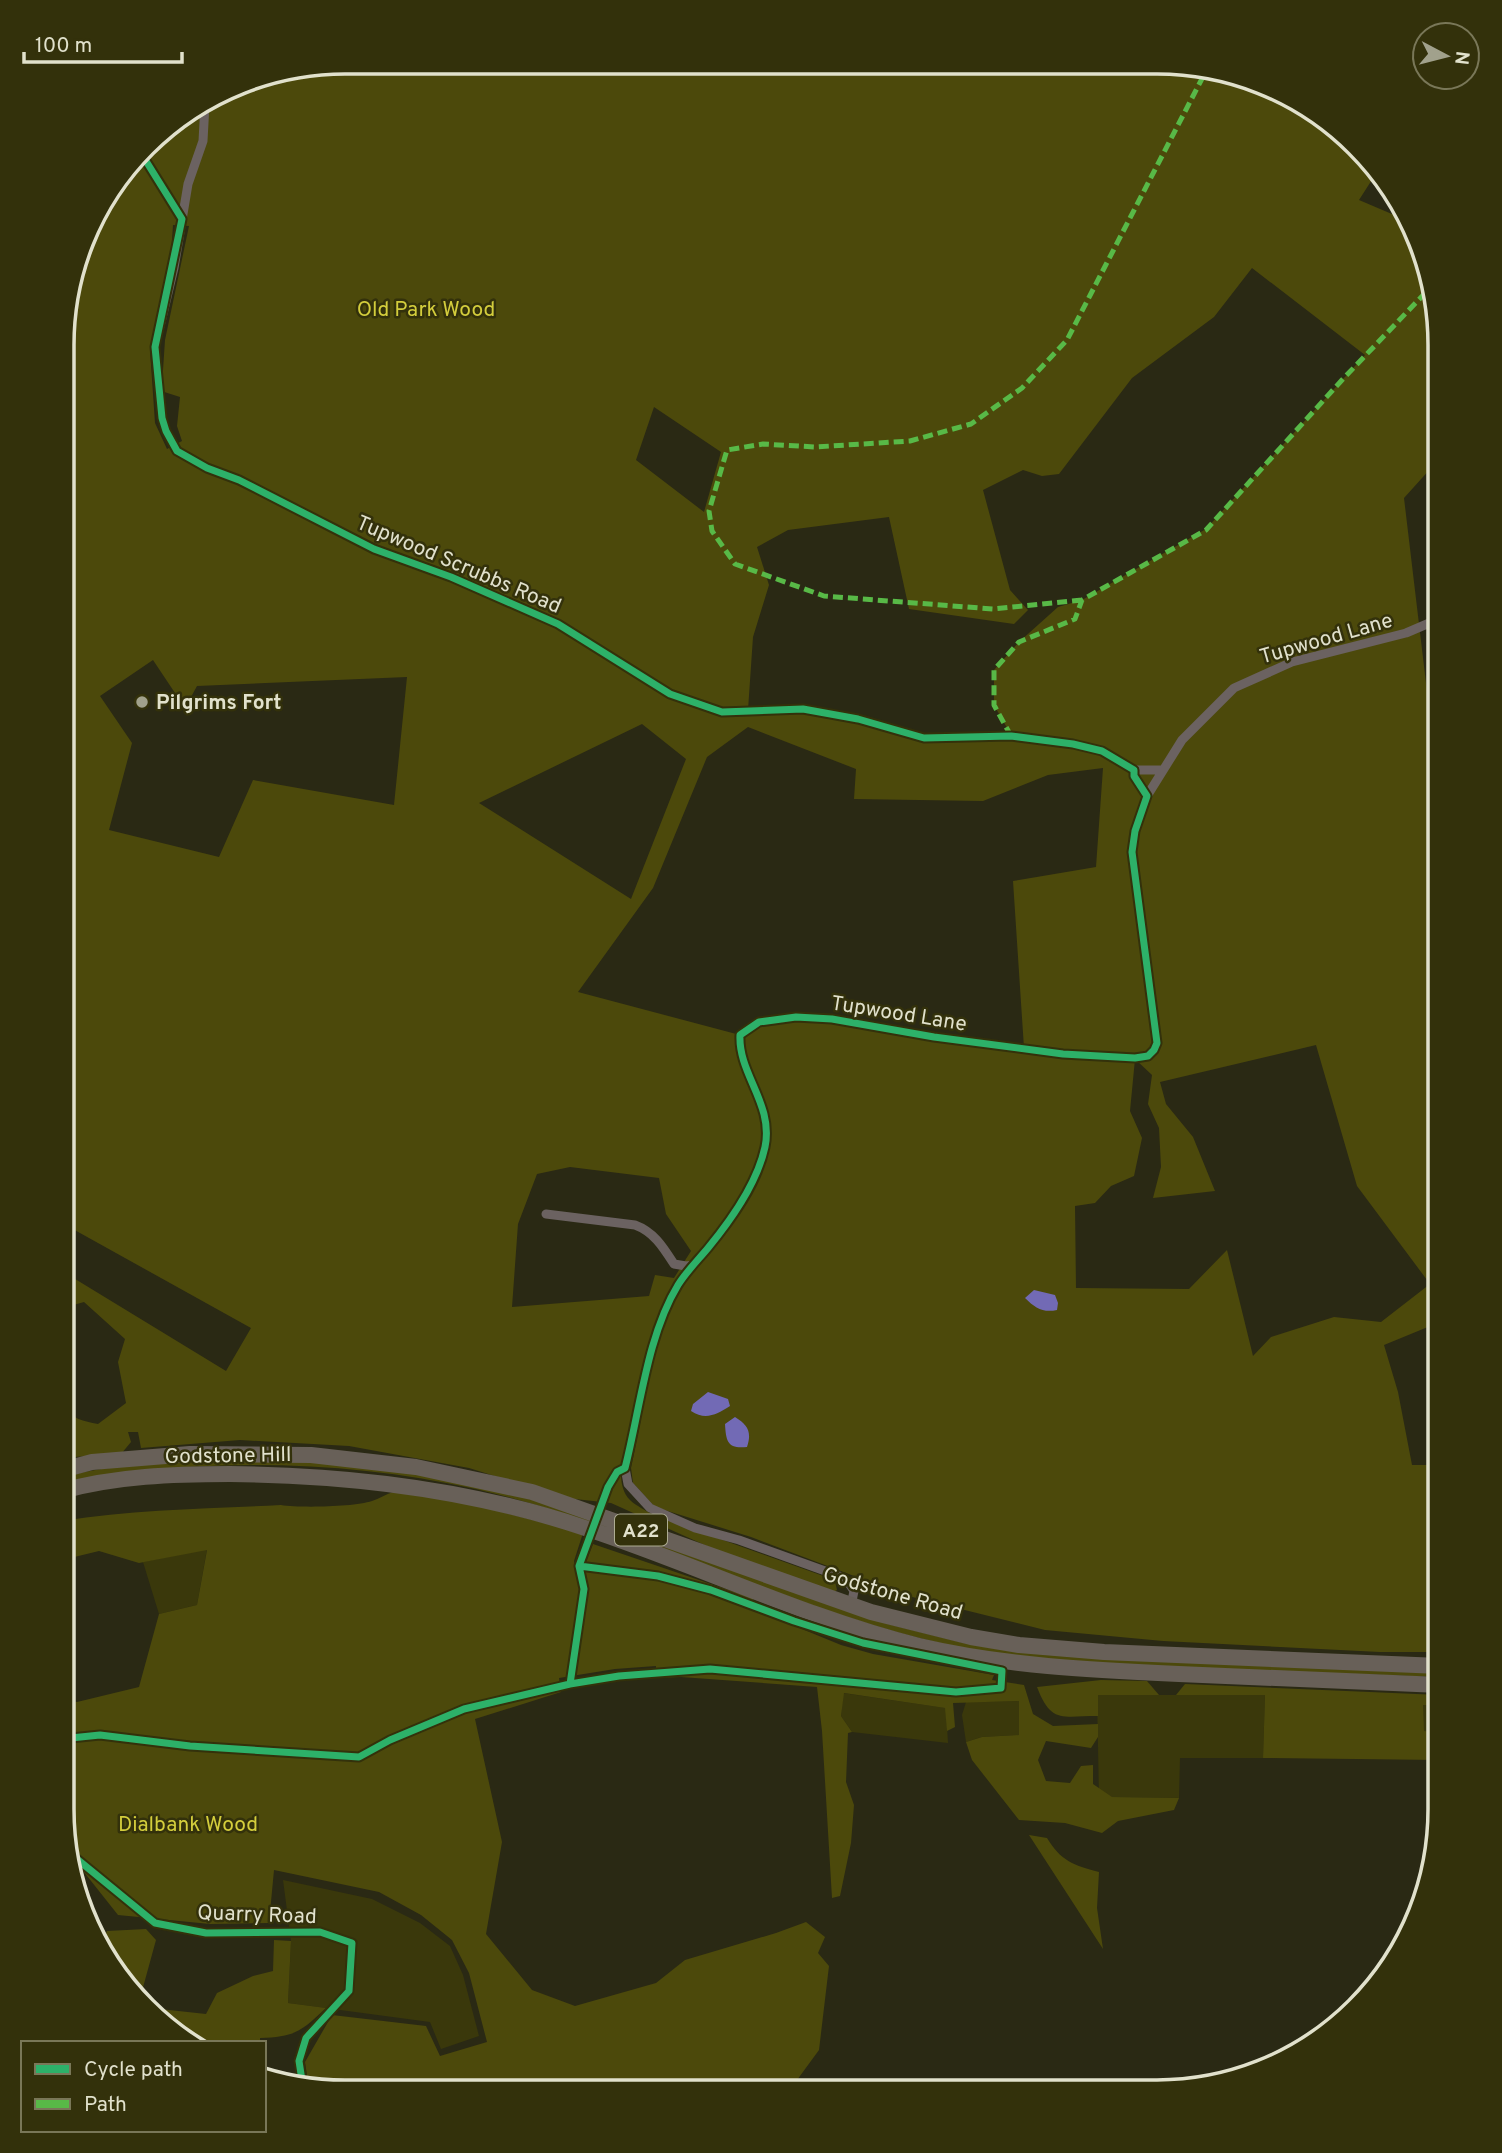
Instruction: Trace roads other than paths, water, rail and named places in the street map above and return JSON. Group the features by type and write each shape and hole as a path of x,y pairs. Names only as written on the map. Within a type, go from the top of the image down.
{"highway":[{"name":"Godstone Hill","path":"74,1467 92,1462 190,1454 312,1455 354,1459"},
{"name":"Godstone Road","path":"354,1459 416,1467 532,1492 851,1606 922,1627 1019,1645 1118,1653 1428,1666"},
{"name":"Godstone Hill","path":"74,1488 93,1482 187,1474 296,1475 395,1484"},
{"name":"Godstone Road","path":"395,1484 448,1491 584,1527 800,1608 920,1646 1004,1661 1090,1670 1428,1684"}],"street":[{"name":"Tupwood Scrubbs Road","path":"205,113 203,141 188,184 174,268 156,347 162,420 177,451 374,550 451,577 558,624 670,694 722,712 803,709 858,719 924,738 1011,736 1073,744 1101,751 1133,770"},
{"name":"Tupwood Lane","path":"851,1606 854,1591 848,1582 839,1576 739,1540 695,1528 650,1508 628,1484 625,1468 651,1352 678,1284 724,1228 745,1195 757,1172 765,1146 766,1130 760,1097 740,1049 740,1035 760,1022 796,1017 832,1019 934,1037 1063,1054 1135,1058 1148,1056 1154,1049 1156,1036 1132,852 1135,831 1147,796 1162,770 1182,740 1208,712 1234,688 1246,681 1292,663 1406,633 1428,624"},
{"path":"1147,796 1133,770 1162,770"},
{"path":"545,1214 635,1225 648,1230 674,1264 694,1265"},
{"name":"Quarry Road","path":"79,1862 155,1923 206,1933 320,1931 352,1943 349,1991 306,2038"}],"place":[{"name":"Pilgrims Fort","path":"142,702"}],"park label":[{"name":"Old Park Wood","path":"426,309"},
{"name":"Dialbank Wood","path":"188,1824"}]}
